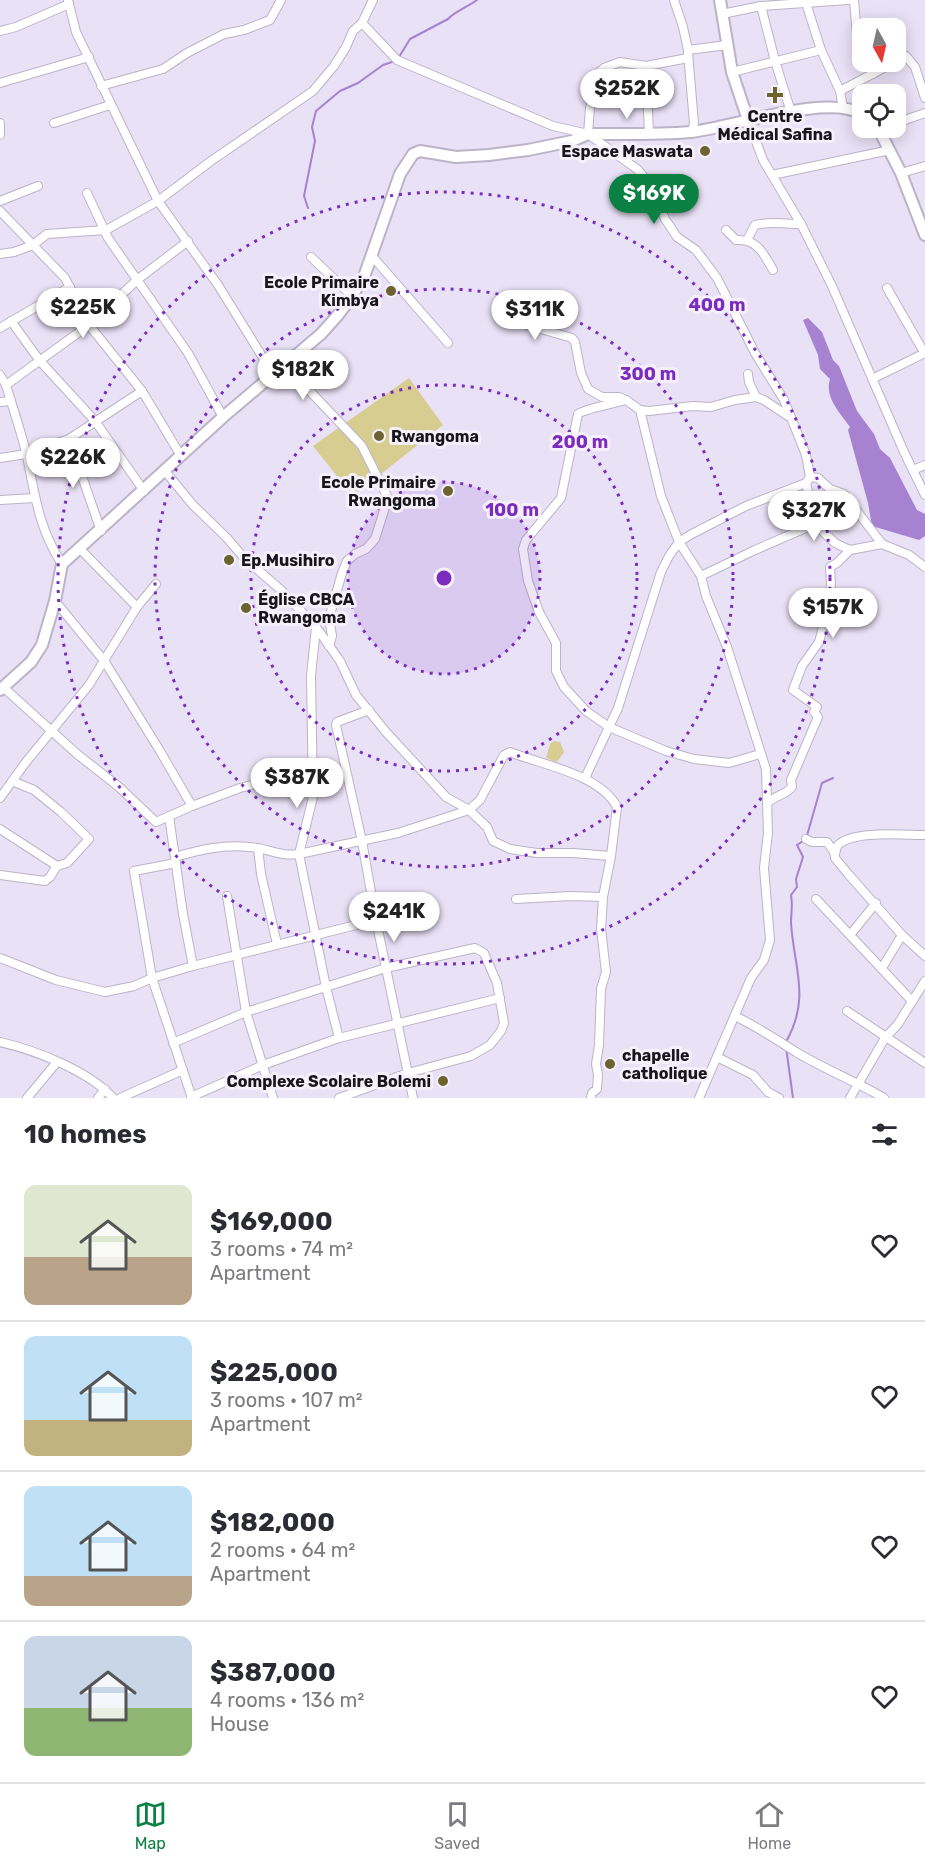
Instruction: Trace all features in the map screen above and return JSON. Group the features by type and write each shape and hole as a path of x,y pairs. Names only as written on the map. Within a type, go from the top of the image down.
{"street":[{"path":"101,86 163,69 224,34 244,30 270,20 281,0"},
{"path":"0,255 33,244 47,234 106,230 158,201 211,160 313,91 334,66 373,0"},
{"path":"674,0 684,27 688,54 694,123 692,132"},
{"path":"720,0 732,72 763,160 801,224 832,286 925,495"},
{"path":"722,14 761,6 805,1 848,0"},
{"path":"854,0 856,18"},
{"path":"805,1 821,50 840,91 843,108"},
{"path":"0,31 16,27 69,2 76,32 158,201 188,241 273,374"},
{"path":"761,6 791,112"},
{"path":"362,22 397,60 553,126 588,134 668,136 818,108 843,108 852,111"},
{"path":"588,134 590,108 598,73 604,68 620,62 646,66 727,45"},
{"path":"732,72 821,50"},
{"path":"906,56 915,67 925,98"},
{"path":"0,83 89,57"},
{"path":"915,67 925,63"},
{"path":"646,66 649,134"},
{"path":"840,91 877,72"},
{"path":"54,123 110,105"},
{"path":"906,120 925,113"},
{"path":"0,123 0,135"},
{"path":"314,773 274,779 240,788 156,822 119,787 2,689 31,662 42,645 55,601 62,564 144,492 223,417 321,334 352,296 372,256 381,223 400,174 413,154 420,151 456,157 489,155 561,143 588,134"},
{"path":"588,134 637,169 652,186 665,219 677,237 696,249 707,262 765,372 784,400 806,455 815,524 835,543 850,550"},
{"path":"885,138 922,219 925,235"},
{"path":"772,175 890,150"},
{"path":"901,172 925,165"},
{"path":"0,201 38,186"},
{"path":"87,193 108,238 188,353 223,417"},
{"path":"0,211 65,278 89,325 142,391 181,456"},
{"path":"747,240 755,225 767,222 801,224"},
{"path":"726,230 736,240 747,240 760,249 773,270"},
{"path":"6,385 89,325 137,280 188,241"},
{"path":"372,256 448,343"},
{"path":"311,257 352,296"},
{"path":"0,328 70,287"},
{"path":"872,380 925,353 887,288"},
{"path":"11,321 40,361 95,421 144,492"},
{"path":"513,321 572,338 575,342 580,373 588,389 602,397 619,397 640,410 649,411 693,406 711,407 756,397 790,417"},
{"path":"285,364 362,446 388,498 375,539 366,549 347,561 342,573 329,618 332,636 329,646"},
{"path":"748,374 756,397"},
{"path":"0,375 11,401 26,454 35,498 50,545 62,564"},
{"path":"0,458 26,454 69,439 142,391"},
{"path":"626,400 583,410 578,414 561,498 526,540 523,549 528,581 539,612 556,643 556,671 564,687 586,711 609,727 666,751 694,759 729,763 760,754"},
{"path":"0,402 11,401"},
{"path":"640,410 661,496 679,542 701,576 706,597 727,647 766,769 768,833 764,868 770,940 764,960 751,978 699,1098"},
{"path":"69,439 101,531"},
{"path":"914,470 925,465"},
{"path":"165,471 192,504 244,558 281,590 316,627 340,661 356,694 386,732 446,797 469,810 487,827 493,841 510,849 537,853 611,856"},
{"path":"585,778 627,686 661,572 679,542 746,506 818,478 830,489 844,494 882,544 909,555 925,567"},
{"path":"0,500 35,498"},
{"path":"701,576 815,524"},
{"path":"768,803 772,798 786,794 792,787 791,780 818,717 814,712 817,706 793,690 802,666 819,642 829,605 830,567 850,550 882,544"},
{"path":"80,549 137,607"},
{"path":"0,798 105,662 137,607 156,584"},
{"path":"55,601 105,662 192,806"},
{"path":"316,627 311,676 313,796 299,854 326,987 339,1038"},
{"path":"369,710 337,722 336,725 362,842 413,1098"},
{"path":"500,998 339,1038 263,1065 192,1098 152,978 134,871 176,860 196,850 223,847 258,848 284,856 398,833 469,810 480,801 504,755 510,752 585,778 599,786 617,807 603,897 601,929 606,972 601,989 596,1064 597,1089 591,1093 591,1098"},
{"path":"0,875 45,881 57,866 67,863 89,839 34,790 12,782"},
{"path":"169,816 193,966"},
{"path":"0,829 57,866"},
{"path":"835,854 837,846 849,838 877,835 925,835"},
{"path":"806,839 812,842 827,842 835,858 849,875 902,935 925,956"},
{"path":"258,848 261,874 278,944"},
{"path":"227,896 246,1012 273,1098"},
{"path":"516,899 603,897"},
{"path":"816,899 912,1001"},
{"path":"850,935 876,903"},
{"path":"0,958 56,980 105,992 134,986 193,966 376,920"},
{"path":"882,968 902,935"},
{"path":"174,1043 246,1012 386,969 475,948 484,953 496,982 504,1023 490,1045 471,1056 408,1073 339,1098"},
{"path":"850,1098 885,1038 898,1024 925,981"},
{"path":"847,1011 925,1063"},
{"path":"735,1016 764,1030 796,1052 858,1082 884,1098"},
{"path":"0,1042 57,1062 105,1089 113,1098"},
{"path":"717,1057 753,1075 766,1095 779,1098"},
{"path":"27,1098 57,1062"},
{"path":"120,1098 183,1070"},
{"path":"98,1098 105,1089"}],"shaded area":[{"path":"808,318 822,332 857,411 874,434 880,449 890,458 917,510 925,514 925,536 919,540 872,526 848,430 850,427 831,398 830,379 820,369 818,355 803,320"},
{"name":"Rwangoma","path":"409,378 443,425 353,496 313,446"},
{"path":"554,741 560,742 564,752 557,762 546,758 550,744"}],"waterway":[{"path":"399,57 410,39 448,19 477,0"},
{"path":"308,208 304,196 315,141 312,127 316,111 340,91 358,83 383,65 395,61"},
{"path":"786,1042 794,1026 799,997 791,923 791,895 797,887 796,879 803,857 797,845 806,839 822,783 833,778"},
{"path":"786,1047 793,1098"}],"place":[{"name":"Centre Médical Safina","path":"775,95"},
{"name":"Espace Maswata","path":"705,151"},
{"name":"Ecole Primaire Kimbya","path":"391,291"},
{"name":"Rwangoma","path":"379,436"},
{"name":"Ecole Primaire Rwangoma","path":"448,491"},
{"name":"Ep.Musihiro","path":"229,560"},
{"name":"Église CBCA Rwangoma","path":"246,608"},
{"name":"chapelle catholique","path":"610,1064"},
{"name":"Complexe Scolaire Bolemi","path":"443,1081"}]}
